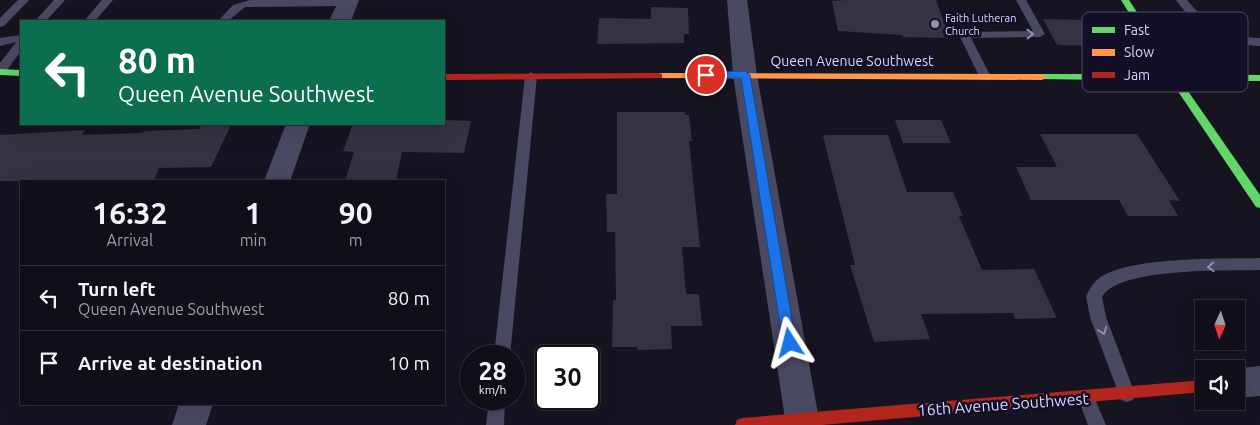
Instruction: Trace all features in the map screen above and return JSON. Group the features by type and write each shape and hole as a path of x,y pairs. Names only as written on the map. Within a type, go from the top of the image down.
{"main road":[{"path":"1125,0 1133,12"},
{"path":"0,71 20,73"},
{"name":"Queen Avenue Southwest","path":"445,76 745,75 1082,78"},
{"path":"1184,92 1260,204"},
{"name":"16th Avenue Southwest","path":"742,425 803,422 1195,387"}],"street":[{"path":"737,0 745,75 803,422"},
{"path":"277,180 298,125"},
{"path":"1245,382 1260,381"},
{"path":"189,425 196,405"}],"lane":[{"path":"0,24 24,0"},
{"path":"41,20 60,0"},
{"path":"91,20 108,0"},
{"path":"985,77 964,36 1040,34 1021,0"},
{"path":"1181,0 1192,12"},
{"path":"224,20 228,13 250,3 346,8"},
{"path":"0,42 20,38"},
{"path":"0,71 20,45"},
{"path":"503,345 531,76"},
{"path":"1127,394 1098,317 1094,296 1102,283 1120,275 1148,270 1260,264"},
{"path":"1086,398 1097,425"},
{"path":"495,425 496,410"}],"building":[{"path":"936,0 947,30 942,30 945,38 903,37 902,35 838,31 832,1"},
{"path":"651,7 688,8 689,34 684,34 684,43 597,44 599,18 651,19"},
{"path":"1043,19 1082,20 1082,46 1057,45"},
{"path":"617,112 685,112 685,115 689,115 692,141 689,141 700,247 682,247 686,294 699,294 702,326 671,326 672,349 638,350 637,347 612,347 613,300 616,300 615,232 607,232 606,194 617,194"},
{"path":"445,120 471,121 464,153 402,152 396,180 345,180 354,152 343,151 353,125 445,125"},
{"path":"895,120 941,120 951,143 903,143"},
{"path":"231,125 211,167 159,168 154,180 0,181 0,135 85,130 82,135 143,133 144,131 199,129 201,126"},
{"path":"1040,134 1137,134 1180,201 1169,200 1178,216 1128,216 1119,200 1031,200 1016,167 1057,167"},
{"path":"888,135 907,192 953,192 963,216 959,216 982,270 1034,269 1057,318 1015,319 1013,313 921,314 930,339 874,342 850,265 855,265 823,136"}],"traffic: fast":[{"path":"1125,0 1133,12"},
{"path":"0,72 20,73"},
{"path":"1042,77 1082,77"},
{"path":"1248,78 1260,78"},
{"path":"1184,92 1260,204"}],"traffic: slow":[{"path":"659,76 1042,77"}],"traffic: jam":[{"path":"445,77 659,76"},
{"path":"742,425 1195,387"}],"place":[{"name":"Faith Lutheran Church","path":"935,24"}],"route":[{"path":"706,75 745,75 790,343"}]}
